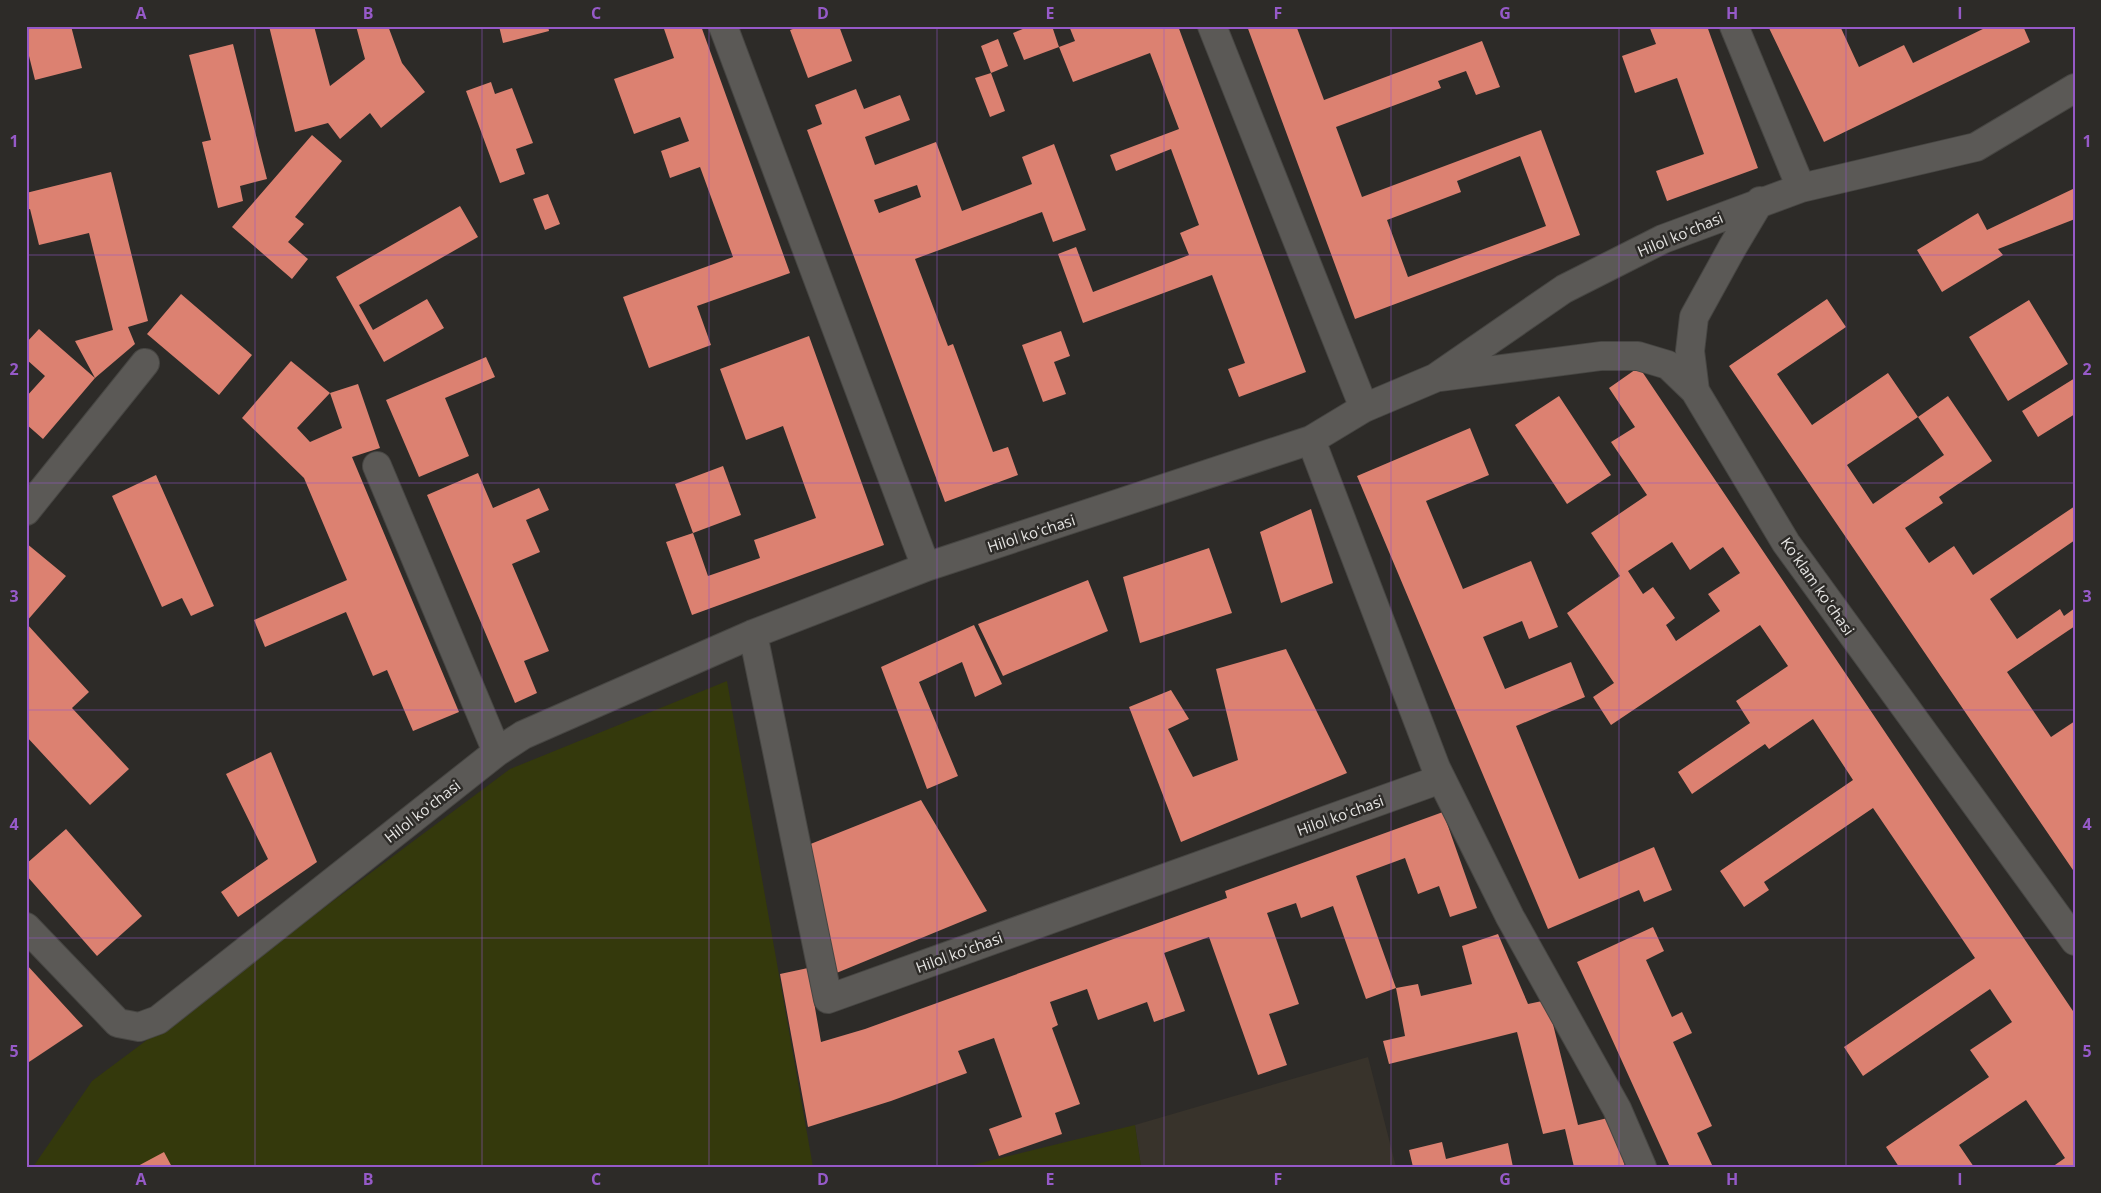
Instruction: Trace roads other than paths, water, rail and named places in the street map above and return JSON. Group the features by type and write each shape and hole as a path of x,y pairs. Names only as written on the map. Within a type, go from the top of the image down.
{"street":[{"path":"723,26 926,567"},
{"path":"1212,26 1364,408"},
{"path":"1734,26 1801,188"},
{"name":"Hilol koʻchasi","path":"26,927 118,1023 139,1027 158,1020 497,752 524,735 754,634 926,567 1311,440 1364,408 1435,378 1564,289 1663,239 1760,201 1801,188 1976,147 2075,88"},
{"name":"Koʻklam koʻchasi","path":"1760,201 1694,317 1690,351 1695,391 1786,544 2075,941"},
{"path":"1435,378 1601,356 1638,356 1668,365 1695,391"},
{"path":"26,511 145,363"},
{"path":"1311,440 1441,779 1510,917 1617,1109 1642,1167"},
{"path":"377,466 497,752"},
{"name":"Hilol koʻchasi","path":"754,634 828,999 1441,779"}]}
